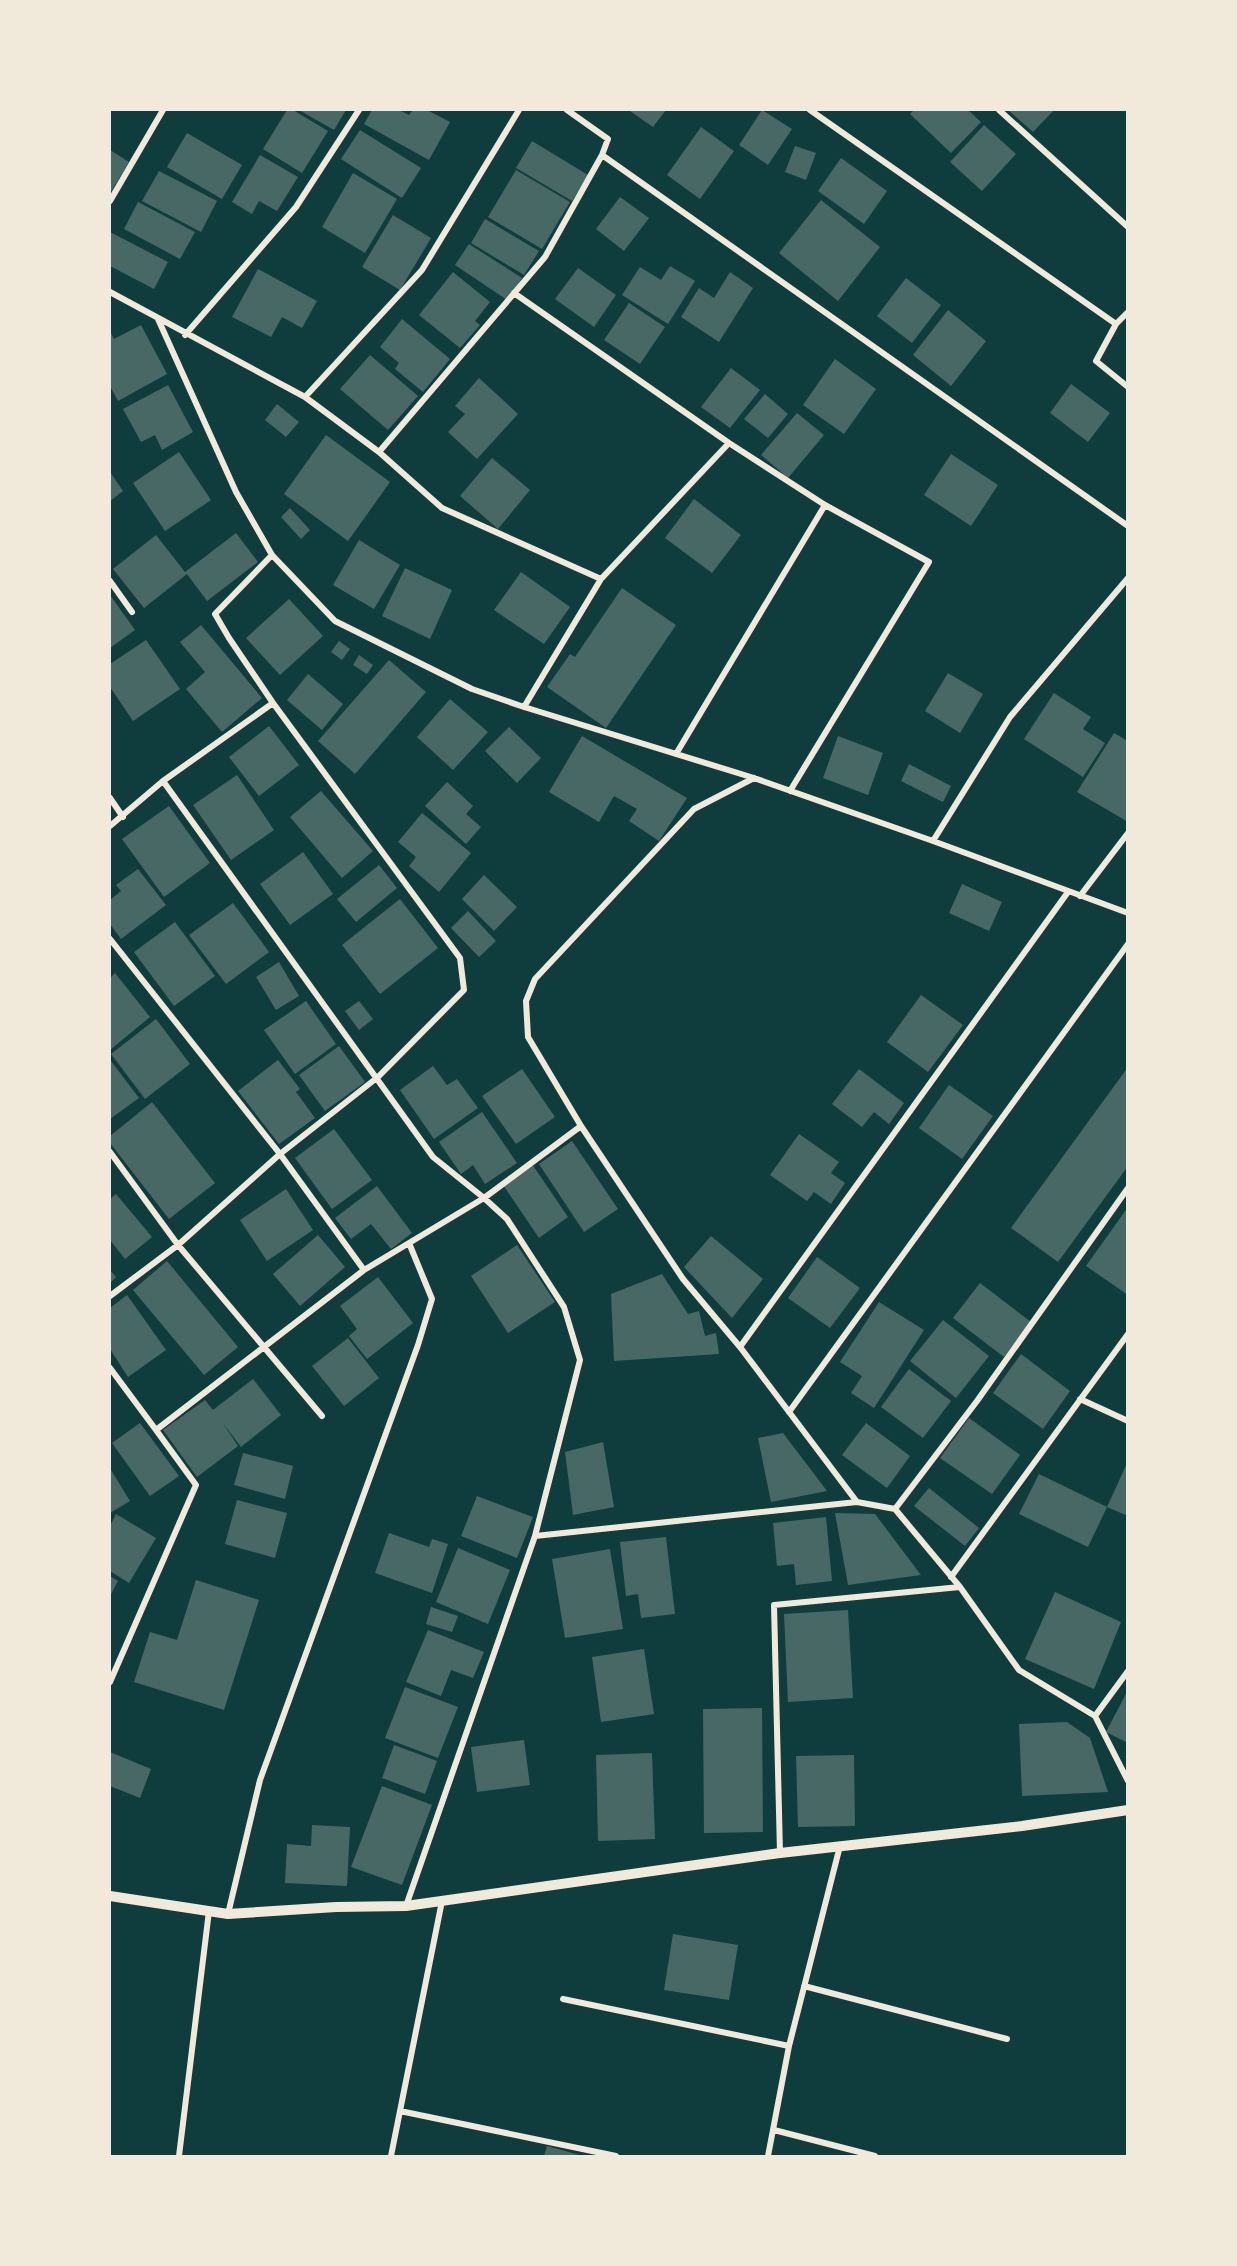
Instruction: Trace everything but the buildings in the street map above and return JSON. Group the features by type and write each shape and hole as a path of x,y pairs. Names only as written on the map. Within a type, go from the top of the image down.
{"street":[{"path":"110,201 163,110"},
{"path":"185,335 296,207 359,110"},
{"path":"305,397 422,270 519,110"},
{"path":"379,452 545,257 602,155 608,138 567,110"},
{"path":"810,110 1116,324"},
{"path":"999,110 1128,227"},
{"path":"602,155 1128,526"},
{"path":"110,292 185,335 305,397 379,452 442,508 601,579"},
{"path":"514,293 729,442 825,505 929,562 790,791"},
{"path":"1128,312 1116,324 1096,361 1128,387"},
{"path":"158,319 236,492 272,555 335,621 472,689 754,778 1128,913"},
{"path":"524,707 601,579 729,442"},
{"path":"676,754 825,505"},
{"path":"110,1296 178,1245 280,1154 378,1077 464,990 460,958 273,703 215,614 272,555"},
{"path":"933,841 1010,717 1128,578"},
{"path":"110,581 132,612"},
{"path":"110,826 163,781 273,703"},
{"path":"754,778 694,809 535,980 526,1000 528,1037 581,1126 682,1279 740,1347 857,1502"},
{"path":"163,781 434,1157 507,1220 564,1307 580,1360 535,1536 406,1906"},
{"path":"110,798 123,816"},
{"path":"1080,896 1128,833"},
{"path":"740,1347 1068,892"},
{"path":"110,939 280,1154 364,1270"},
{"path":"789,1412 1128,944"},
{"path":"156,1430 364,1270 484,1198 581,1126"},
{"path":"110,1152 178,1245 322,1416"},
{"path":"894,1509 977,1401 1128,1188"},
{"path":"228,1914 260,1780 418,1345 432,1299 409,1243"},
{"path":"951,1577 1128,1334"},
{"path":"110,1368 196,1485 110,1682"},
{"path":"1080,1399 1128,1421"},
{"path":"535,1536 857,1502 894,1509 960,1587 1019,1670 1095,1716 1128,1781"},
{"path":"780,1853 774,1605 960,1587"},
{"path":"1095,1716 1128,1671"},
{"path":"110,1898 228,1914 336,1907 406,1906 780,1853 1022,1826 1128,1810"},
{"path":"768,2157 789,2046 840,1846"},
{"path":"391,2157 442,1900"},
{"path":"179,2157 209,1911"},
{"path":"804,1986 1007,2038"},
{"path":"563,2000 789,2046"},
{"path":"400,2111 616,2157"},
{"path":"774,2130 875,2157"}]}
